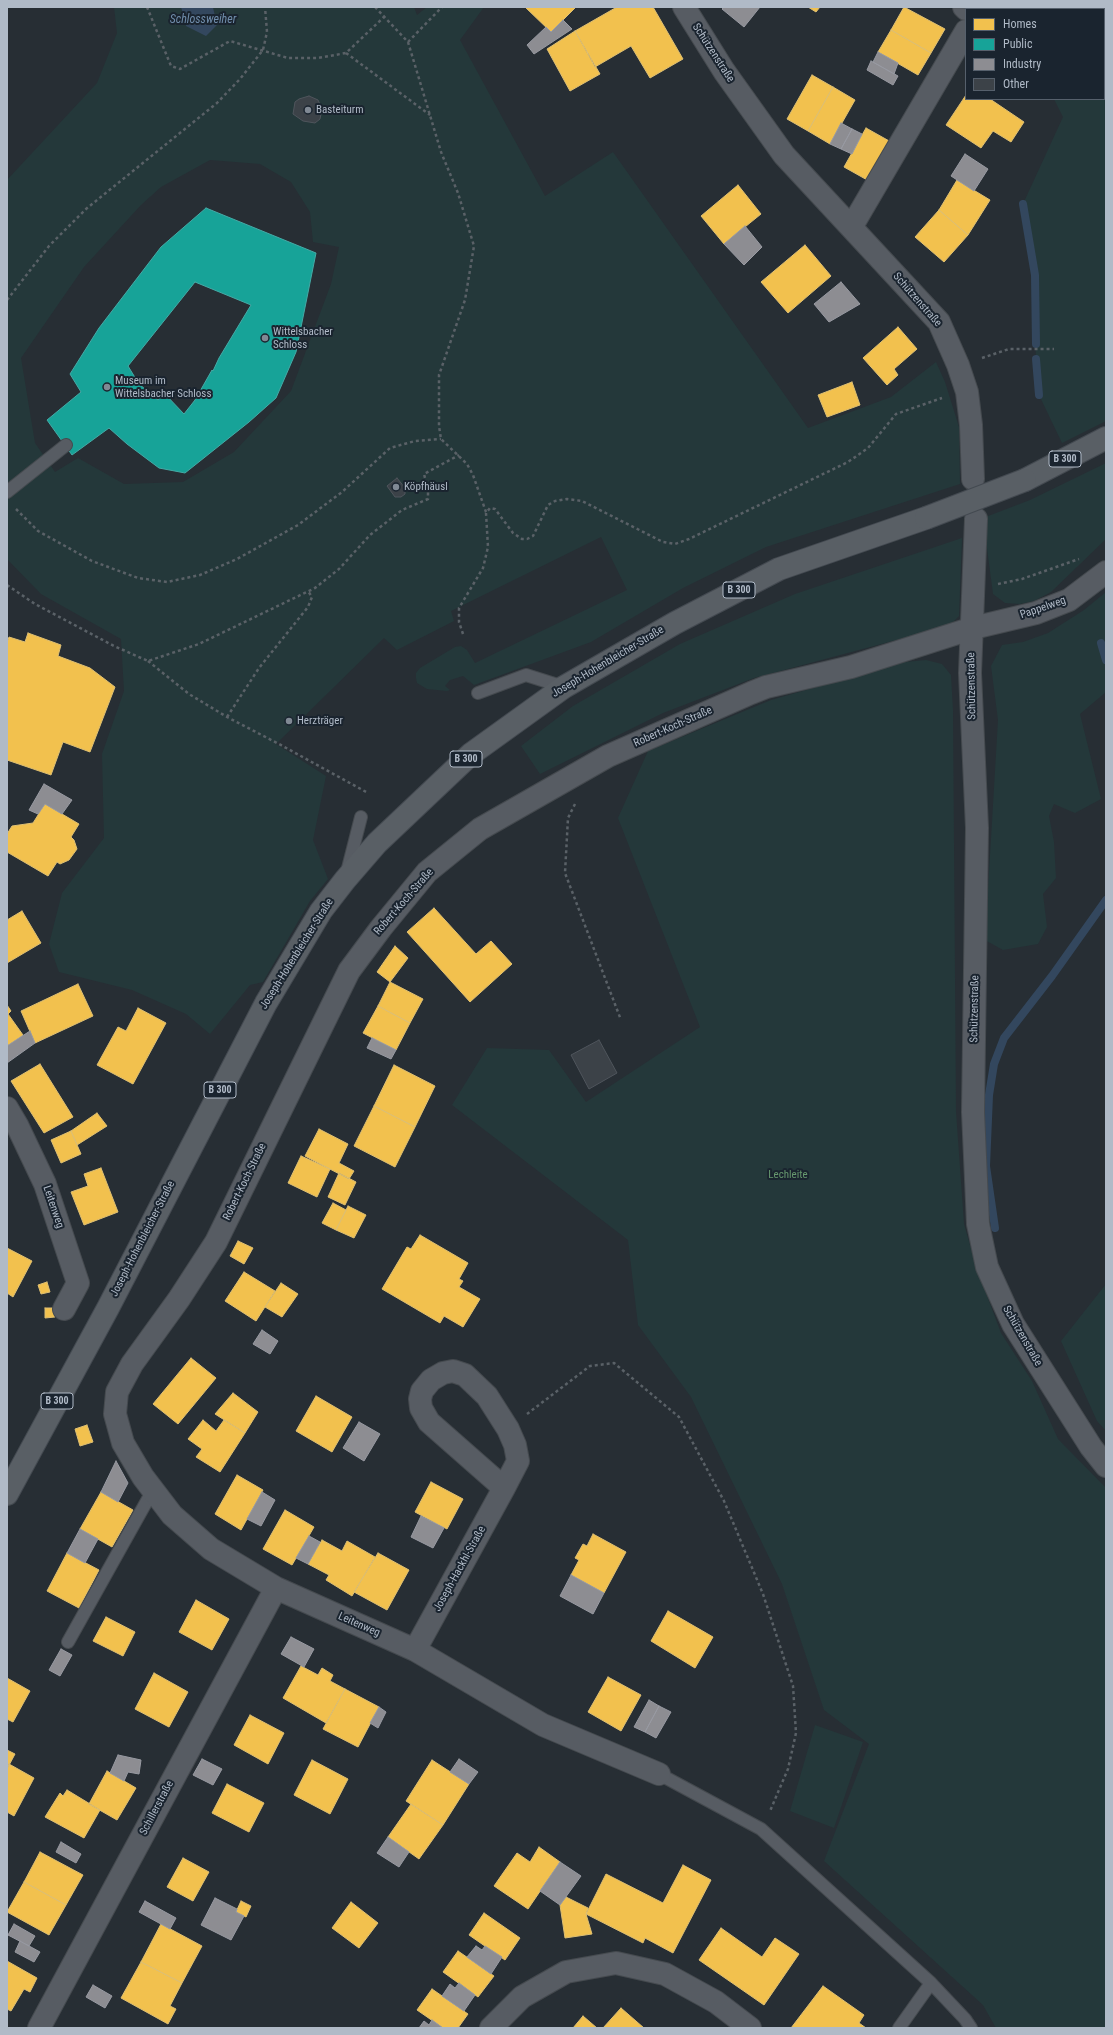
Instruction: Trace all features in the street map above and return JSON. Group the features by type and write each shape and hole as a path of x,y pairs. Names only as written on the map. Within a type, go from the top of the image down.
{"main road":[{"name":"Joseph-Hohenbleicher-Straße","path":"7,1494 108,1308 266,1003 321,911 377,843 471,754 564,687 675,622 779,569 926,518 1025,480 1106,438"}],"street":[{"name":"Schützenstraße","path":"684,7 724,71 784,155 852,226 939,322 958,365 966,390 971,425 973,479"},
{"path":"852,226 965,33"},
{"name":"Schützenstraße","path":"976,519 973,628 970,673 977,828 973,1112 978,1224 987,1267 1013,1324 1091,1447 1106,1466"},
{"name":"Pappelweg","path":"973,628 1036,613 1069,600 1106,572"},
{"name":"Robert-Koch-Straße","path":"115,1414 117,1392 132,1364 182,1294 216,1242 349,972 381,928 427,872 480,829 608,756 672,726 766,687 851,667 973,628"},
{"name":"Leitenweg","path":"7,1108 17,1125 45,1184 78,1283 64,1309"},
{"name":"Joseph-Hackhl-Straße","path":"415,1650 504,1488 518,1461 515,1445 508,1429 487,1396 466,1375 453,1371 442,1373 431,1380 422,1391 420,1399 421,1408 429,1422 504,1488"},
{"name":"Leitenweg","path":"115,1414 123,1443 143,1477 172,1515 211,1549 276,1588 415,1650 543,1725 659,1774"},
{"name":"Schillerstraße","path":"39,2028 276,1588"},
{"path":"491,2028 522,1997 566,1972 616,1963 665,1974 716,2002 750,2028"}],"lane":[{"path":"7,492 66,445"},
{"path":"478,693 526,675 564,687"},
{"path":"345,880 361,817"},
{"path":"68,1642 153,1490"},
{"path":"659,1774 761,1829 931,1983 965,2019 971,2028"},
{"path":"899,2028 931,1983"}],"path":[{"path":"148,7 171,66 180,69 230,41 288,58 318,58 346,54 384,17"},
{"path":"7,300 49,246 86,209 217,102 240,78 263,50 267,32 265,7"},
{"path":"375,7 408,42 430,115 442,152 458,193 474,246 465,300 439,375 438,412 441,439 467,464 473,475 486,513 488,547 486,559 478,579 459,608 459,622 463,634"},
{"path":"408,42 442,7"},
{"path":"346,54 430,115"},
{"path":"958,365 1009,349 1054,349"},
{"path":"486,513 490,508 495,509 517,537 527,540 533,536 548,505 555,501 561,500 582,501 663,542 675,544 689,539 848,462 868,448 896,414 966,390"},
{"path":"14,507 38,531 92,560 138,578 167,582 200,575 237,559 298,525 342,492 390,448 415,441 441,439"},
{"path":"148,661 199,644 315,588 339,570 370,535 402,510 428,499 428,490 424,474 459,455"},
{"path":"974,588 990,586 1022,578 1073,562 1086,556"},
{"path":"7,585 42,608 114,646 148,661 189,694 227,718 279,744 368,793"},
{"path":"227,718 259,668 308,607 312,597 308,591"},
{"path":"577,800 568,818 566,872 621,1020"},
{"path":"508,1429 590,1366 614,1363 679,1417 724,1501 763,1594 793,1686 796,1733 788,1769 761,1829"}],"green space":[{"path":"114,7 181,7 186,26 217,25 213,7 414,7 417,15 427,7 484,7 460,40 545,196 613,152 808,428 891,397 936,362 945,382 959,427 960,484 766,547 683,588 591,642 474,685 463,676 450,680 445,686 450,690 427,689 417,683 416,673 420,668 455,647 461,646 467,650 475,663 627,590 601,537 451,611 454,621 397,650 384,638 276,744 326,776 313,840 328,879 310,901 263,982 250,985 210,1034 186,1014 132,990 59,972 49,944 62,893 104,838 102,754 124,691 121,639 41,594 7,559 7,180 97,83 117,33","holes":["210,160 260,164 291,182 310,212 313,242 339,247 331,284 291,391 234,452 183,482 124,484 78,458 55,472 35,443 21,358 84,267 141,205 161,187"]},
{"path":"1106,7 1106,421 1062,443 1039,395 1036,372 1035,275 1023,204 1063,117 1054,100 1105,100 1105,8 1008,8"},
{"path":"1106,463 1106,539 1051,592 1034,601 1020,604 1005,603 993,594 983,518 1030,500"},
{"path":"962,538 959,616 949,626 754,678 663,713 540,774 521,746 573,706 680,644 795,594"},
{"path":"1106,592 1106,692 1080,714 1101,799 1075,813 1054,804 1049,816 1054,842 1056,878 1043,894 1047,927 1038,944 1003,950 985,940 998,720 991,666 1002,645 1023,642 1048,633 1084,610"},
{"name":"Lechleite","path":"926,660 942,664 951,675 953,710 956,1112 964,1224 977,1269 1001,1333 1032,1381 1058,1439 1106,1488 1106,2028 996,2028 983,2005 824,1861 869,1744 824,1710 782,1584 691,1397 638,1325 628,1240 452,1105 487,1048 549,1050 586,1102 700,1027 618,818 648,751 771,700 905,662"},
{"path":"1106,1284 1106,1431 1097,1421 1061,1341"},
{"path":"815,1725 863,1742 834,1828 790,1811"}],"water":[{"name":"Schlossweiher","path":"181,7 213,7 217,25 206,36 186,26"}],"building: Homes":[{"path":"525,7 576,7 551,32"},
{"path":"617,7 653,7 683,59 650,78 631,46 595,67 575,31"},
{"path":"808,7 820,7 816,12"},
{"path":"904,7 945,29 931,53 891,30"},
{"path":"891,30 931,53 918,75 878,52"},
{"path":"575,31 600,74 570,91 547,49"},
{"path":"812,75 833,87 808,131 787,119"},
{"path":"833,87 855,100 830,144 808,131"},
{"path":"965,96 965,100 991,100 1024,122 1011,142 993,131 981,148 946,125"},
{"path":"866,128 891,142 869,181 844,167"},
{"path":"957,180 990,200 968,235 939,210"},
{"path":"738,185 761,214 724,244 701,216"},
{"path":"939,210 968,235 944,262 915,237"},
{"path":"805,245 831,276 788,313 761,282"},
{"path":"898,327 917,349 894,369 898,375 887,385 863,358"},
{"path":"852,382 860,405 827,417 818,395"},
{"path":"28,633 61,645 58,656 90,668 115,687 90,752 63,742 51,775 7,760 7,643 9,637 25,642"},
{"path":"45,804 79,824 71,837 74,840 77,849 69,860 60,864 57,862 48,876 7,852 7,834 12,826 33,823"},
{"path":"434,908 476,954 491,941 512,964 470,1002 407,932"},
{"path":"22,911 41,943 7,963 7,920"},
{"path":"395,946 408,958 390,982 377,972"},
{"path":"390,982 423,999 410,1023 378,1006"},
{"path":"78,984 93,1016 35,1043 21,1011"},
{"path":"7,1005 11,1011 8,1014 23,1035 7,1046"},
{"path":"378,1006 410,1023 396,1050 363,1033"},
{"path":"138,1008 166,1023 133,1084 97,1065 118,1027 126,1031"},
{"path":"40,1064 73,1117 44,1133 11,1081"},
{"path":"394,1065 435,1086 415,1127 374,1106"},
{"path":"374,1106 415,1127 395,1167 354,1146"},
{"path":"97,1113 107,1126 77,1145 71,1131"},
{"path":"319,1129 348,1144 339,1163 354,1171 349,1179 305,1156"},
{"path":"71,1131 81,1154 61,1163 51,1140"},
{"path":"301,1156 330,1169 317,1197 288,1183"},
{"path":"101,1168 118,1212 84,1225 71,1192 88,1186 84,1174"},
{"path":"339,1173 356,1182 345,1205 328,1197"},
{"path":"333,1203 346,1210 336,1230 322,1223"},
{"path":"348,1206 366,1215 354,1238 336,1230"},
{"path":"420,1235 468,1263 459,1279 463,1281 459,1287 480,1299 463,1327 444,1316 440,1323 382,1289 407,1247 411,1249"},
{"path":"238,1241 253,1248 244,1264 230,1256"},
{"path":"7,1248 32,1261 13,1297 7,1293"},
{"path":"244,1272 275,1291 256,1321 225,1301"},
{"path":"47,1282 50,1292 41,1294 38,1285"},
{"path":"281,1283 298,1294 282,1317 265,1307"},
{"path":"45,1308 54,1308 55,1317 45,1318"},
{"path":"191,1358 216,1378 178,1424 153,1404"},
{"path":"233,1393 258,1412 245,1433 215,1414"},
{"path":"316,1396 352,1417 332,1452 296,1431"},
{"path":"203,1420 216,1431 224,1420 245,1433 220,1472 196,1457 202,1449 188,1439"},
{"path":"87,1425 93,1442 80,1446 75,1429"},
{"path":"237,1475 263,1490 241,1530 215,1514"},
{"path":"431,1482 463,1499 447,1529 415,1512"},
{"path":"101,1492 133,1510 112,1547 80,1529"},
{"path":"285,1510 314,1527 292,1565 263,1549"},
{"path":"593,1534 626,1552 604,1593 571,1575 579,1560 575,1558 583,1544 587,1546"},
{"path":"322,1540 342,1551 347,1541 375,1557 352,1596 326,1580 329,1575 308,1564"},
{"path":"67,1553 99,1570 79,1608 47,1591"},
{"path":"378,1553 409,1570 387,1610 354,1592"},
{"path":"196,1600 229,1619 212,1650 179,1632"},
{"path":"668,1611 713,1637 695,1668 651,1641"},
{"path":"106,1617 135,1632 123,1656 93,1641"},
{"path":"301,1666 318,1675 322,1668 333,1675 330,1681 345,1689 326,1723 283,1698"},
{"path":"154,1673 188,1692 169,1727 135,1709"},
{"path":"608,1677 641,1695 621,1731 588,1712"},
{"path":"7,1678 30,1691 13,1722 7,1719"},
{"path":"345,1689 379,1707 358,1747 323,1729"},
{"path":"250,1715 284,1733 268,1764 234,1745"},
{"path":"7,1750 15,1754 7,1769"},
{"path":"312,1760 348,1779 330,1814 294,1795"},
{"path":"432,1760 469,1784 443,1825 406,1801"},
{"path":"9,1764 34,1778 14,1816 7,1812 7,1769"},
{"path":"107,1771 136,1788 117,1820 89,1804"},
{"path":"227,1784 264,1803 249,1832 212,1813"},
{"path":"67,1790 100,1810 84,1838 45,1817 60,1793 63,1796"},
{"path":"411,1804 443,1825 419,1859 388,1837"},
{"path":"539,1847 560,1862 528,1909 494,1886 517,1853 530,1862"},
{"path":"40,1852 83,1875 66,1905 24,1882"},
{"path":"183,1858 209,1872 193,1901 167,1887"},
{"path":"683,1865 711,1880 673,1953 645,1938 643,1943 586,1914 606,1874 663,1903"},
{"path":"24,1882 66,1905 49,1935 7,1912"},
{"path":"566,1897 588,1908 586,1914 592,1934 565,1938 560,1905"},
{"path":"241,1901 251,1906 246,1917 236,1912"},
{"path":"351,1902 378,1923 359,1948 332,1928"},
{"path":"484,1913 520,1938 505,1960 469,1935"},
{"path":"161,1924 202,1946 182,1983 141,1962"},
{"path":"721,1928 762,1957 775,1938 799,1954 764,2005 699,1960"},
{"path":"458,1951 494,1976 478,1997 443,1972"},
{"path":"7,1961 37,1978 30,1992 24,1989 11,2011 7,2009"},
{"path":"141,1962 182,1983 170,2006 176,2009 168,2024 121,1998"},
{"path":"823,1986 864,2015 859,2023 866,2028 791,2028"},
{"path":"432,1989 468,2014 458,2028 443,2028 417,2010"},
{"path":"621,2008 644,2028 603,2028"},
{"path":"583,2016 597,2028 573,2028"}],"building: Public":[{"name":"Wittelsbacher Schloss","path":"206,208 316,253 296,352 276,398 249,422 185,473 159,468 127,444 109,428 72,455 47,420 81,392 70,374 99,328 161,247","holes":["195,282 251,305 219,358 213,371 212,370 195,400 184,414 165,394 158,400 139,384 128,366"]}],"building: Industry":[{"path":"724,7 760,7 744,27 722,9"},
{"path":"563,20 572,29 534,54 527,45 546,27 551,32"},
{"path":"878,52 898,63 894,74 873,62"},
{"path":"871,61 898,76 893,85 867,70"},
{"path":"841,123 852,129 841,149 830,144"},
{"path":"852,129 862,134 852,154 841,149"},
{"path":"965,154 988,169 974,191 951,176"},
{"path":"745,226 762,247 744,265 724,244"},
{"path":"841,282 860,304 829,322 814,304"},
{"path":"44,784 72,800 62,814 45,804 38,814 29,810"},
{"path":"30,1031 35,1043 7,1063 7,1046"},
{"path":"372,1038 396,1050 391,1059 367,1048"},
{"path":"262,1330 278,1341 270,1354 253,1344"},
{"path":"359,1422 380,1434 364,1461 343,1448"},
{"path":"116,1461 128,1483 118,1502 101,1492"},
{"path":"262,1492 275,1500 261,1526 247,1519"},
{"path":"421,1516 444,1528 433,1548 411,1537"},
{"path":"80,1529 98,1539 85,1563 67,1553"},
{"path":"309,1536 320,1542 308,1564 296,1558"},
{"path":"571,1575 604,1593 593,1614 560,1596"},
{"path":"291,1637 314,1649 304,1667 281,1654"},
{"path":"61,1649 72,1655 60,1676 49,1670"},
{"path":"649,1700 659,1706 645,1732 634,1727"},
{"path":"659,1706 671,1712 656,1738 645,1732"},
{"path":"379,1707 386,1712 378,1728 370,1723"},
{"path":"118,1755 141,1760 139,1774 128,1772 124,1781 110,1773"},
{"path":"202,1759 222,1769 213,1785 193,1775"},
{"path":"459,1759 478,1772 469,1784 450,1772"},
{"path":"388,1837 409,1852 399,1867 377,1853"},
{"path":"61,1842 81,1854 76,1863 56,1852"},
{"path":"560,1862 581,1876 560,1905 540,1891"},
{"path":"215,1898 237,1909 236,1912 244,1916 231,1940 201,1925"},
{"path":"145,1901 176,1918 170,1929 139,1912"},
{"path":"14,1924 35,1936 29,1946 8,1935"},
{"path":"20,1941 40,1952 34,1962 15,1952"},
{"path":"476,1946 482,1950 485,1946 502,1957 491,1974 467,1957"},
{"path":"459,1983 475,1995 464,2011 442,1996 450,1984 455,1988"},
{"path":"93,1985 112,1996 105,2008 86,1997"},
{"path":"432,2020 443,2028 419,2028 424,2021 429,2025"}],"building: Other":[{"name":"Basteiturm","path":"309,96 318,100 322,109 320,119 315,123 303,121 293,114 295,102"},
{"name":"Köpfhäusl","path":"397,478 405,488 405,494 401,497 395,497 387,486"},
{"path":"599,1040 617,1073 589,1089 571,1055"}],"waterway":[{"path":"1023,204 1035,275 1036,344"},
{"path":"1036,359 1039,395"},
{"path":"1101,643 1106,660"},
{"path":"995,1228 986,1166 989,1095 994,1064 1004,1038 1052,976 1106,900"}],"place":[{"name":"Basteiturm","path":"308,110"},
{"name":"Wittelsbacher Schloss","path":"265,338"},
{"name":"Museum im Wittelsbacher Schloss","path":"107,387"},
{"name":"Köpfhäusl","path":"396,487"},
{"name":"Herzträger","path":"289,721"}]}
